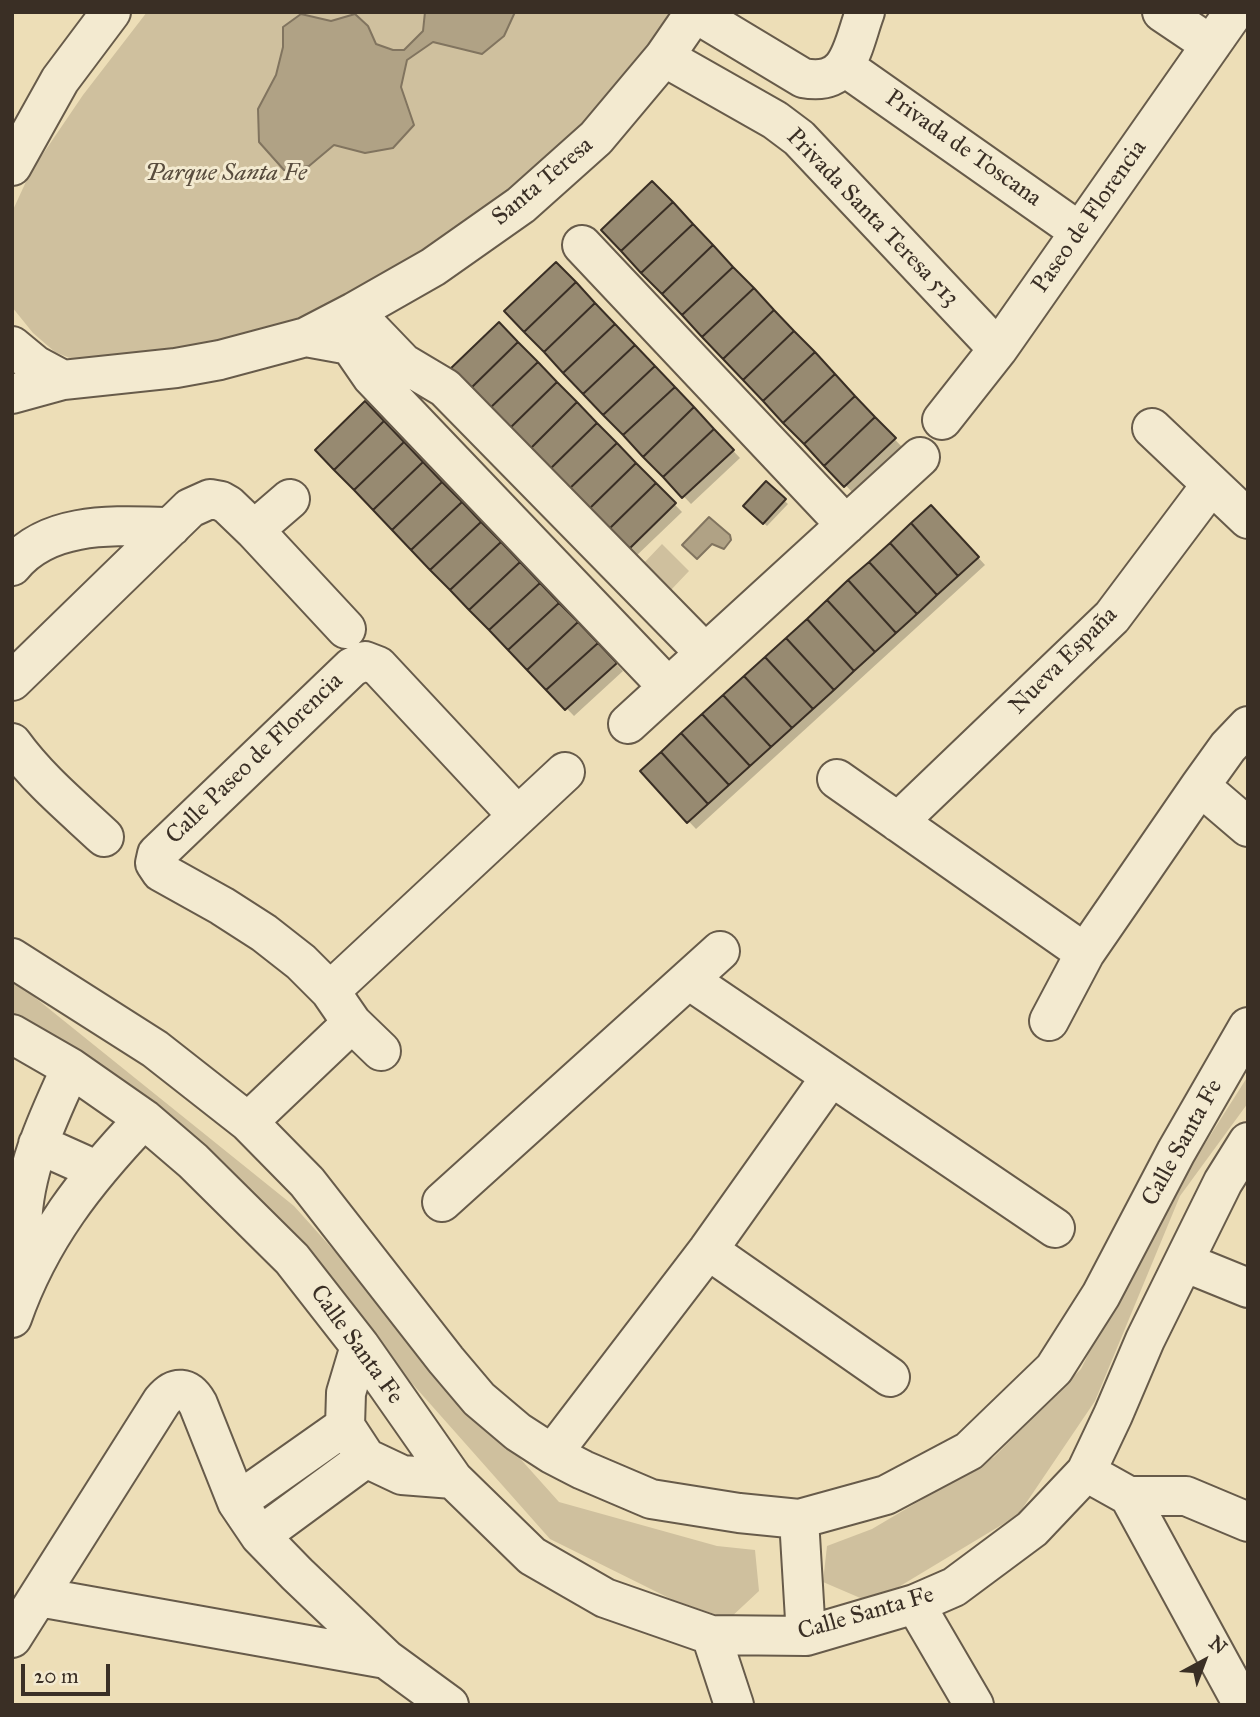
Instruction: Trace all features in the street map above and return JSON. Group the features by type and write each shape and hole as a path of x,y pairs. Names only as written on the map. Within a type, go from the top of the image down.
{"street":[{"path":"12,166 60,80 111,12"},
{"path":"695,13 803,78 825,79 845,67 865,12"},
{"path":"1162,12 1211,45"},
{"name":"Paseo de Florencia","path":"942,420 998,349 1234,12"},
{"name":"Santa Teresa","path":"12,394 63,380 176,368 220,360 306,337 354,312 433,267 521,205 596,138 664,57 695,13"},
{"name":"Privada Santa Teresa 513","path":"664,57 775,120 799,138 998,349"},
{"name":"Privada de Toscana","path":"845,67 1080,232"},
{"path":"582,245 846,525"},
{"path":"354,312 403,363 445,388 705,653"},
{"name":"Santa Teresa","path":"306,337 350,345 372,377 668,687"},
{"path":"12,346 35,365 63,380"},
{"path":"1152,428 1248,519"},
{"path":"628,724 920,457"},
{"name":"Nueva España","path":"898,822 1112,617 1211,485"},
{"path":"518,531 552,497"},
{"path":"12,681 190,508 210,499 228,505 346,629"},
{"path":"254,530 290,499"},
{"path":"12,566 21,555 39,542 73,531 119,526 171,527"},
{"name":"Calle Paseo de Florencia","path":"381,1051 352,1023 330,992 301,962 264,933 222,906 161,872 155,863 157,854 352,667 365,661 378,666 517,815"},
{"path":"12,743 51,788 104,837"},
{"path":"1049,1021 1085,953 1200,786 1241,746"},
{"path":"330,992 565,772"},
{"path":"837,779 1085,953"},
{"path":"1200,786 1248,827"},
{"path":"442,1202 720,951"},
{"name":"Calle Santa Fe","path":"12,958 155,1049 248,1122 307,1182 479,1399 519,1432 583,1470 651,1499 739,1513 799,1518 886,1495 969,1451 1054,1369 1101,1295 1176,1152 1248,1027"},
{"path":"689,980 1055,1228"},
{"path":"248,1122 352,1023"},
{"name":"Calle Santa Fe","path":"12,1034 71,1068 144,1119 193,1161 292,1259 360,1346 453,1479 532,1556 605,1598 711,1635 806,1636 915,1604 954,1587 1032,1529 1086,1472 1114,1415 1145,1340 1223,1182 1248,1142"},
{"path":"24,1283 22,1225 30,1173 38,1144 71,1068"},
{"path":"552,1454 708,1250 831,1078"},
{"path":"12,1318 24,1283 59,1221 96,1170 144,1119"},
{"path":"38,1144 96,1170"},
{"path":"708,1250 890,1377"},
{"path":"1184,1262 1248,1287"},
{"path":"360,1346 345,1393 345,1426 366,1458 402,1475 453,1479"},
{"path":"12,1638 169,1392 181,1389 193,1395 237,1502 260,1536 386,1659 449,1705"},
{"path":"237,1502 345,1426"},
{"path":"260,1536 366,1458"},
{"path":"1086,1472 1129,1496 1186,1496 1248,1522"},
{"path":"1129,1496 1243,1705"},
{"path":"799,1518 806,1636"},
{"path":"39,1597 386,1659"},
{"path":"915,1604 974,1705"},
{"path":"711,1635 734,1705"}],"green space":[{"name":"Parque Santa Fe","path":"147,12 676,12 590,120 512,196 350,298 267,332 174,354 72,359 55,352 33,333 12,307 12,212 30,173 83,95"},
{"path":"662,544 689,571 670,591 643,564"},
{"path":"12,979 294,1206 559,1502 717,1546 755,1550 759,1591 729,1619 673,1600 550,1539 213,1159 12,1035"},
{"path":"1248,1076 1248,1103 1180,1196 1095,1401 1018,1515 872,1603 823,1582 827,1546 872,1529 994,1457 1081,1369 1147,1235"}],"shaded area":[{"path":"425,12 515,12 504,36 482,54 433,42 407,60 401,87 414,125 393,148 365,153 334,145 309,166 284,170 259,142 258,109 276,75 283,47 283,27 301,14 331,21 355,14 368,26 376,44 393,50 404,50 423,31"},
{"path":"709,517 730,535 731,540 724,549 712,544 697,559 682,545"}],"building":[{"path":"652,181 673,202 621,251 601,230"},
{"path":"673,202 693,224 641,273 621,251"},
{"path":"693,224 713,245 662,294 641,273"},
{"path":"713,245 733,267 682,315 662,294"},
{"path":"556,262 576,282 524,332 504,311"},
{"path":"733,267 754,288 702,337 682,315"},
{"path":"576,282 595,303 544,352 524,332"},
{"path":"754,288 774,310 723,359 702,337"},
{"path":"595,303 615,324 563,373 544,352"},
{"path":"774,310 794,331 743,380 723,359"},
{"path":"499,322 518,342 468,391 448,371"},
{"path":"615,324 635,345 583,394 563,373"},
{"path":"794,331 815,352 763,401 743,380"},
{"path":"518,342 538,362 487,411 468,391"},
{"path":"635,345 655,366 603,415 583,394"},
{"path":"815,352 835,374 783,423 763,401"},
{"path":"538,362 557,382 507,431 487,411"},
{"path":"655,366 675,387 623,435 603,415"},
{"path":"835,374 855,396 804,444 783,423"},
{"path":"557,382 577,402 527,452 507,431"},
{"path":"675,387 694,407 643,457 623,435"},
{"path":"855,396 875,417 824,466 804,444"},
{"path":"365,401 384,421 334,470 315,450"},
{"path":"577,402 597,423 547,472 527,452"},
{"path":"694,407 714,429 663,477 643,457"},
{"path":"875,417 896,438 844,487 824,466"},
{"path":"384,421 404,442 354,490 334,470"},
{"path":"597,423 617,443 566,492 547,472"},
{"path":"714,429 734,450 682,498 663,477"},
{"path":"404,442 423,462 373,510 354,490"},
{"path":"617,443 636,463 586,512 566,492"},
{"path":"423,462 442,482 392,530 373,510"},
{"path":"636,463 656,483 606,532 586,512"},
{"path":"766,481 786,499 763,524 743,506"},
{"path":"442,482 462,502 411,550 392,530"},
{"path":"656,483 676,503 626,552 606,532"},
{"path":"462,502 481,522 430,570 411,550"},
{"path":"931,505 979,557 958,576 911,523"},
{"path":"481,522 501,542 450,590 430,570"},
{"path":"911,523 958,576 937,595 890,543"},
{"path":"501,542 520,562 469,610 450,590"},
{"path":"890,543 937,595 917,614 869,562"},
{"path":"520,562 540,583 489,630 469,610"},
{"path":"869,562 917,614 896,633 848,580"},
{"path":"848,580 896,633 875,652 827,600"},
{"path":"540,583 559,603 508,650 489,630"},
{"path":"827,600 875,652 854,671 807,619"},
{"path":"559,603 578,622 527,670 508,650"},
{"path":"807,619 854,671 834,690 786,638"},
{"path":"578,622 598,643 546,690 527,670"},
{"path":"786,638 834,690 813,709 765,657"},
{"path":"598,643 617,663 565,710 546,690"},
{"path":"765,657 813,709 792,728 744,676"},
{"path":"744,676 792,728 771,747 723,695"},
{"path":"723,695 771,747 750,766 702,714"},
{"path":"702,714 750,766 729,785 681,733"},
{"path":"681,733 729,785 708,804 661,752"},
{"path":"661,752 708,804 687,823 640,771"}]}
